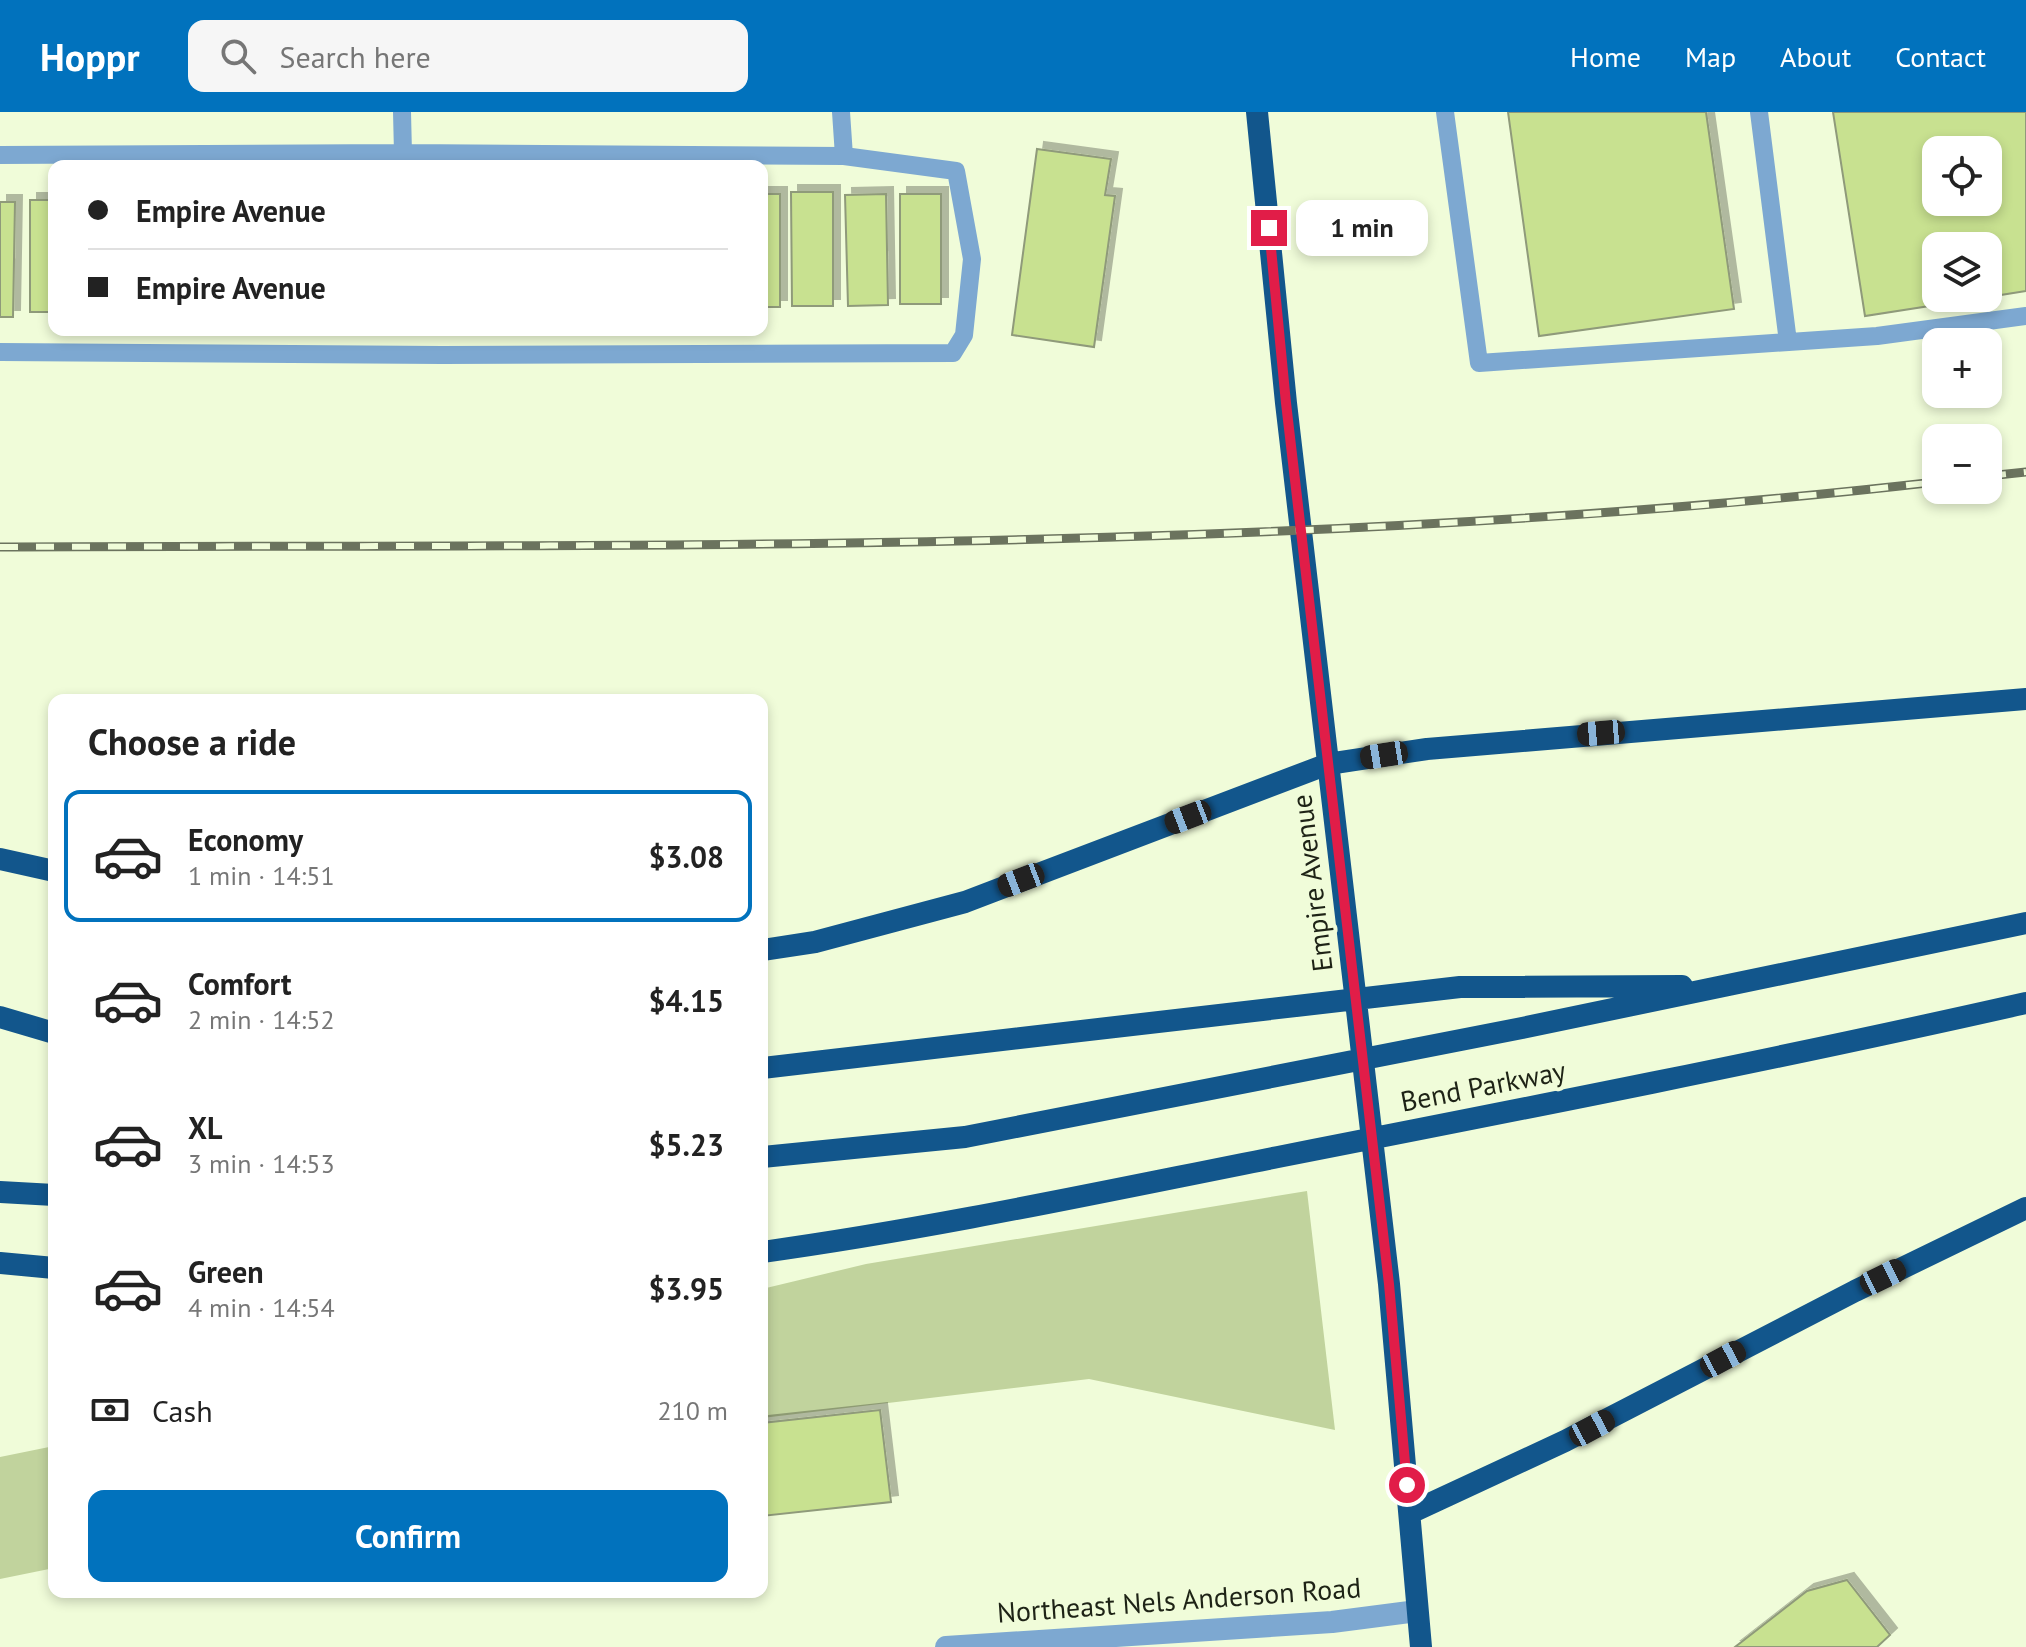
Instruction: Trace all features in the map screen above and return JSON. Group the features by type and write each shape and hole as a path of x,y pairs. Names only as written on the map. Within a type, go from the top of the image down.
{"highway":[{"name":"Empire Avenue","path":"1257,112 1286,403 1389,1284 1421,1647"},
{"path":"768,949 815,942 965,902 1328,764 1427,749 2026,699"},
{"path":"0,859 48,870"},
{"name":"Bend Parkway","path":"768,1156 965,1137 1731,986 2026,923"},
{"path":"768,1067 1460,987 1731,986"},
{"name":"Bend Parkway","path":"768,1251 866,1238 1442,1125 1874,1038 2026,1003"},
{"path":"0,1017 48,1031"},
{"path":"0,1192 48,1195"},
{"path":"1410,1513 1565,1441 1855,1291 2026,1208"},
{"path":"0,1263 48,1267"}],"street":[{"name":"Northeast Nels Anderson Road","path":"946,1647 1141,1641 1417,1611"}],"lane":[{"path":"402,112 403,153"},
{"path":"841,112 844,156"},
{"path":"1445,112 1479,363 1877,336 2026,316"},
{"path":"1759,112 1788,342"},
{"path":"0,155 403,153 844,156 956,171 972,259 964,335 953,353 426,355 0,352"}],"green space":[{"path":"1307,1191 1335,1430 1089,1379 768,1417 768,1288 866,1264"},
{"path":"48,1447 48,1569 0,1579 0,1457"}],"building":[{"path":"1508,112 1706,112 1734,309 1539,336"},
{"path":"1833,112 2026,112 2026,291 2002,295 2002,232 1922,232 1922,307 1865,316"},
{"path":"1037,149 1111,159 1105,195 1115,196 1094,347 1012,335"},
{"path":"791,192 833,192 833,306 792,306"},
{"path":"768,194 780,194 780,307 768,307"},
{"path":"886,194 888,305 848,306 845,195"},
{"path":"900,194 941,194 941,304 900,304"},
{"path":"30,200 48,200 48,312 30,312"},
{"path":"0,202 15,202 13,317 0,317"},
{"path":"880,1410 891,1502 768,1515 768,1422"},
{"path":"1847,1580 1890,1635 1877,1647 1735,1647 1807,1591"}],"railway":[{"path":"2002,475 2026,472"},
{"path":"0,547 727,544 1211,534 1453,523 1695,506 1922,483"}],"route":[{"path":"1269,228 1286,403 1389,1284 1407,1485"}]}
